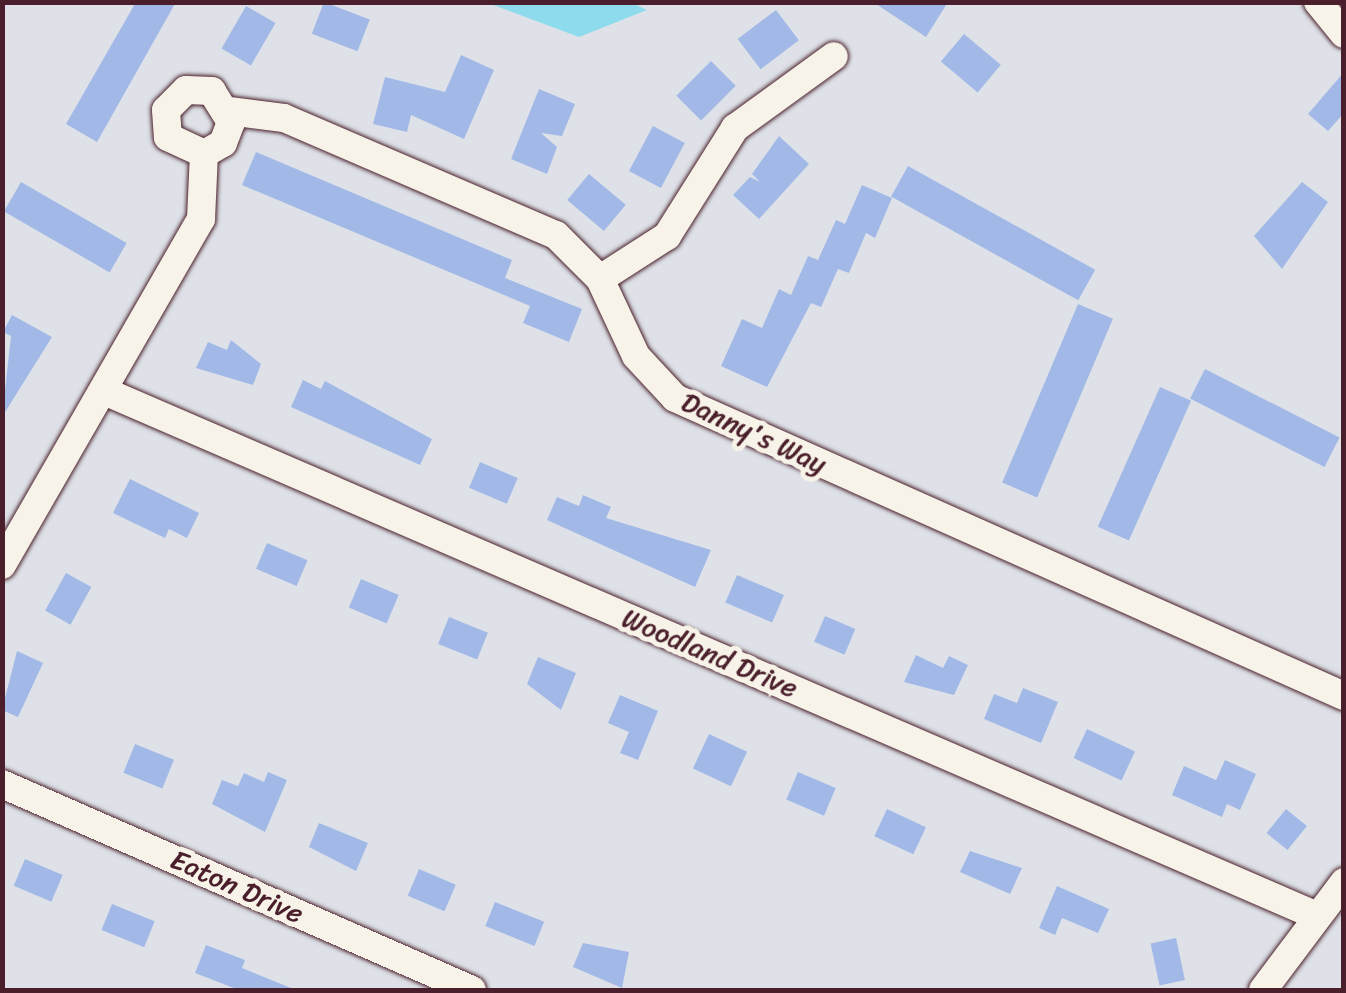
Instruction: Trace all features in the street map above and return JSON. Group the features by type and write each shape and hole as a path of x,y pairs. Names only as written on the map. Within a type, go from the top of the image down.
{"street":[{"path":"1318,2 1344,34"},
{"path":"600,279 666,236 735,128 834,56"},
{"name":"Danny's Way","path":"204,154 178,148 166,110 199,88 229,110 272,113 556,235 600,279 636,356 676,398 1344,696"},
{"path":"2,565 200,219 204,154 229,133 229,110"},
{"name":"Woodland Drive","path":"104,391 1316,916"},
{"name":"Eaton Drive","path":"2,784 472,990"},
{"path":"1263,990 1344,882"}],"water":[{"path":"488,3 632,3 647,10 579,37"}],"building":[{"path":"136,2 176,2 97,142 66,124"},
{"path":"324,2 370,20 358,51 312,34"},
{"path":"873,2 948,2 926,37"},
{"path":"246,6 275,23 251,65 222,48"},
{"path":"776,10 799,40 761,69 738,39"},
{"path":"964,34 1001,65 978,92 941,62"},
{"path":"461,55 494,70 464,139 411,115 407,132 373,124 385,77 445,92"},
{"path":"711,61 736,86 701,120 676,96"},
{"path":"1344,72 1344,113 1328,131 1308,114"},
{"path":"539,89 575,104 562,136 541,133 557,147 547,174 511,159"},
{"path":"653,126 685,143 661,188 629,171"},
{"path":"779,136 809,164 759,219 733,195 750,177 760,182 752,174"},
{"path":"256,152 512,260 505,278 582,309 569,342 523,323 530,306 242,185"},
{"path":"908,166 1095,270 1078,300 891,197"},
{"path":"589,174 626,205 604,231 567,200"},
{"path":"21,182 127,243 110,272 4,211"},
{"path":"1302,182 1328,202 1282,269 1254,236"},
{"path":"862,185 892,198 875,238 866,233 849,273 838,269 821,307 811,303 767,387 721,366 742,319 762,328 779,289 791,295 808,256 818,260 836,220 845,224"},
{"path":"1078,304 1113,319 1037,497 1002,483"},
{"path":"12,315 52,337 2,417 11,336 3,332"},
{"path":"231,340 261,364 253,385 196,368 208,342 227,350"},
{"path":"1205,369 1340,438 1325,467 1190,398"},
{"path":"303,380 321,389 325,381 432,439 420,465 291,407"},
{"path":"1160,387 1191,401 1129,541 1098,527"},
{"path":"480,462 518,478 507,504 469,488"},
{"path":"130,479 199,513 187,538 169,529 165,538 113,513"},
{"path":"583,495 611,507 606,518 711,550 695,587 547,520 557,497 579,506"},
{"path":"267,543 308,560 297,586 256,569"},
{"path":"66,573 91,587 71,625 45,611"},
{"path":"737,575 784,595 772,623 725,603"},
{"path":"361,579 399,595 387,624 349,608"},
{"path":"825,616 855,629 844,655 814,642"},
{"path":"449,617 488,633 477,660 438,644"},
{"path":"17,651 43,663 18,717 2,710"},
{"path":"916,655 943,668 949,656 968,665 954,695 904,682"},
{"path":"538,657 576,673 561,710 527,684"},
{"path":"1023,688 1058,702 1041,743 984,719 994,694 1017,703"},
{"path":"620,695 658,711 638,760 620,753 629,732 608,723"},
{"path":"1087,729 1135,751 1122,780 1073,758"},
{"path":"709,734 747,752 731,786 693,768"},
{"path":"135,744 174,760 162,788 123,773"},
{"path":"1225,760 1256,774 1240,810 1227,804 1222,817 1172,795 1184,766 1216,780"},
{"path":"268,772 287,780 265,832 212,804 222,780 238,786 244,773 264,782"},
{"path":"798,772 836,788 824,816 786,800"},
{"path":"887,809 926,827 913,854 874,836"},
{"path":"1286,809 1307,826 1287,850 1266,833"},
{"path":"319,823 368,843 356,871 309,847"},
{"path":"970,851 1022,868 1010,894 960,872"},
{"path":"25,859 63,875 51,902 14,886"},
{"path":"419,869 456,885 444,911 408,896"},
{"path":"1057,886 1109,909 1098,933 1062,918 1055,935 1039,928"},
{"path":"495,902 544,922 534,946 485,926"},
{"path":"112,904 155,921 144,947 102,930"},
{"path":"1176,938 1185,980 1160,985 1151,943"},
{"path":"583,943 629,952 622,988 573,967"},
{"path":"206,945 245,960 242,968 296,990 239,990 195,973"}]}
